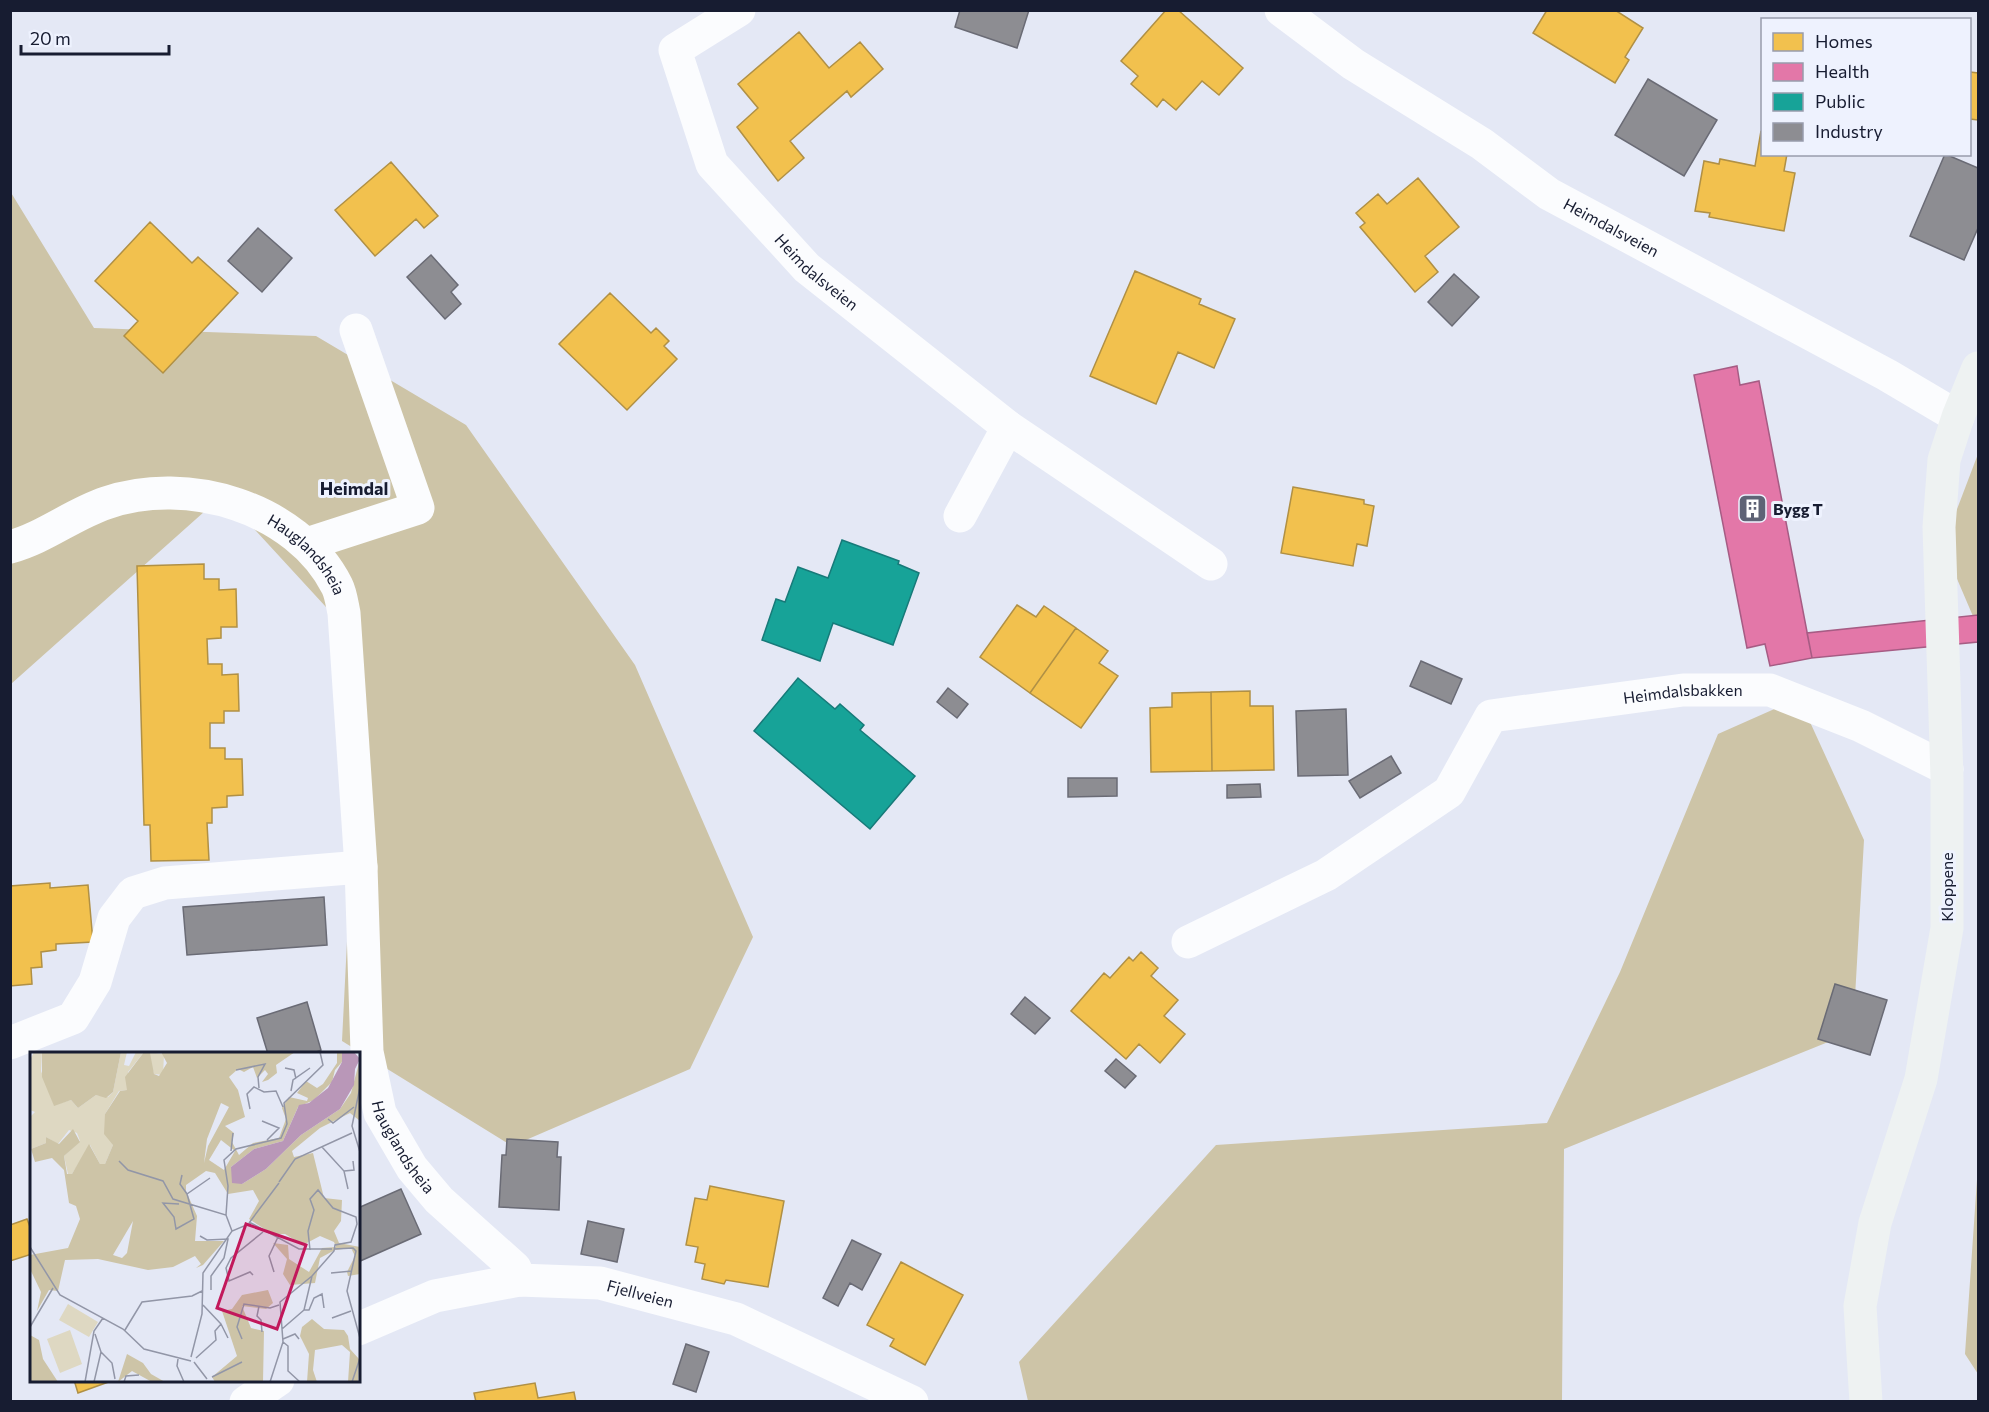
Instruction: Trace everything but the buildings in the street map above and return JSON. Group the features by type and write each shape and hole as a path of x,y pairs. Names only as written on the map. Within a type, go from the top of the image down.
{"main road":[{"name":"Kloppene","path":"1866,1401 1863,1387 1860,1306 1875,1223 1921,1079 1947,928 1947,769 1939,527 1944,460 1978,368"}],"street":[{"name":"Heimdalsveien","path":"739,10 675,50 712,165 807,268 1008,427"},
{"name":"Heimdalsveien","path":"1281,10 1353,64 1482,144 1549,194 1887,375 1958,417"},
{"path":"307,544 418,508 356,330"},
{"path":"960,516 1008,427 1211,564"},
{"name":"Hauglandsheia","path":"10,547 106,502 169,491 230,502 282,525 307,544 338,587 344,612 361,867 367,1052 380,1113 412,1168 439,1200 515,1268 519,1280"},
{"name":"Heimdalsbakken","path":"1188,942 1326,875 1449,792 1491,716 1683,690 1770,690 1861,726 1947,769"},
{"path":"10,1043 73,1018 95,982 114,918 133,893 165,883 361,867"},
{"name":"Fjellveien","path":"360,1328 435,1296 519,1280 600,1283 736,1319 912,1401"},
{"path":"246,1401 276,1382"}],"shaded area":[{"path":"10,191 94,328 316,336 466,425 635,665 753,937 690,1069 512,1146 342,1041 350,882 337,619 223,495 11,684"},
{"path":"1978,454 1978,628 1943,546"},
{"path":"1799,698 1864,840 1853,1032 1564,1149 1562,1401 1028,1401 1019,1362 1216,1145 1547,1123 1620,972 1718,734"},
{"path":"1978,1165 1978,1374 1965,1354"}],"place":[{"name":"Bygg T","path":"1752,509"}],"district":[{"name":"Heimdal","path":"354,489"}]}
